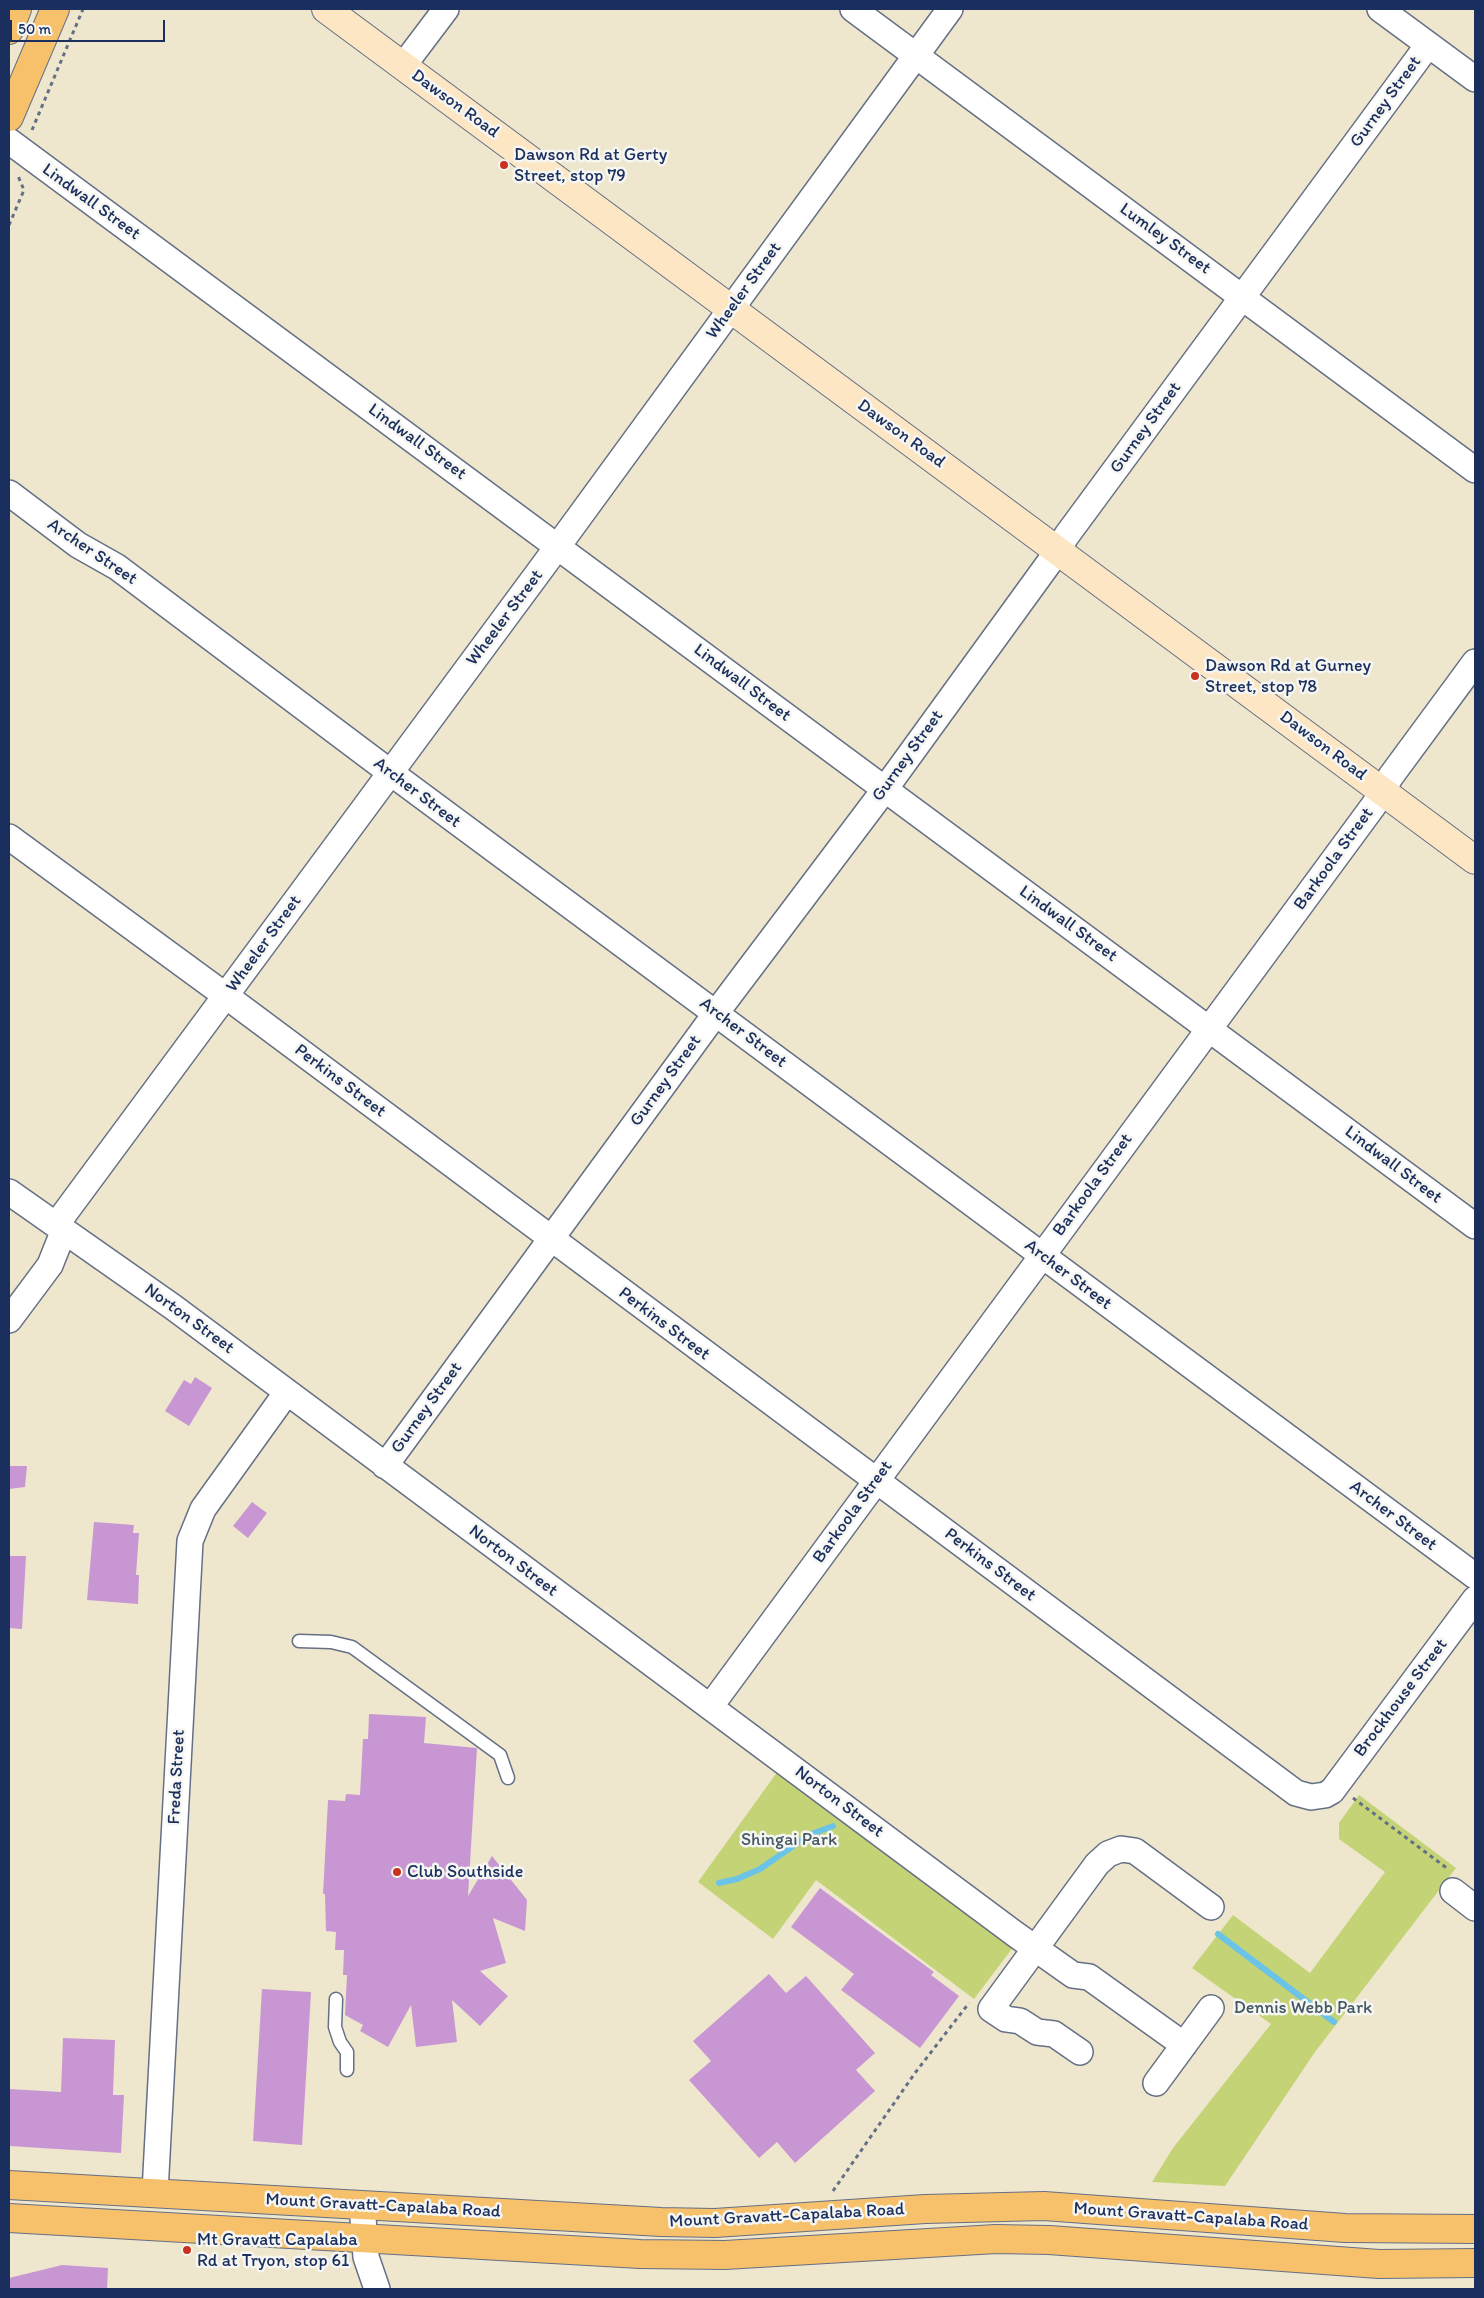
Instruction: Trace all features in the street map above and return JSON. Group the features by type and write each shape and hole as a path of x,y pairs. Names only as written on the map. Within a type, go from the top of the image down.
{"main road":[{"path":"9,30 17,9"},
{"path":"9,117 55,9"},
{"name":"Dawson Road","path":"326,9 1058,549 1475,860"},
{"name":"Mount Gravatt-Capalaba Road","path":"9,2185 661,2222 715,2223 925,2209 1044,2206 1345,2228 1475,2229"},
{"name":"Mount Gravatt-Capalaba Road","path":"9,2218 364,2239 688,2255 725,2255 996,2239 1049,2240 1379,2264 1475,2263"}],"street":[{"path":"404,66 446,9"},
{"name":"Lumley Street","path":"854,9 1475,470"},
{"name":"Wheeler Street","path":"9,1320 50,1265 60,1228 226,996 558,546 950,9"},
{"path":"1380,9 1475,79"},
{"name":"Gurney Street","path":"386,1466 716,1013 885,789 1242,296 1428,45"},
{"name":"Lindwall Street","path":"15,145 1475,1226"},
{"name":"Archer Street","path":"9,493 70,539 117,567 390,773 1475,1576"},
{"name":"Barkoola Street","path":"710,1707 1374,804 1381,790 1475,662"},
{"name":"Perkins Street","path":"9,837 226,996 550,1239 1296,1792 1311,1797 1336,1794"},
{"name":"Norton Street","path":"9,1192 287,1392 1016,1934 1073,1975 1089,1977 1184,2045"},
{"name":"Freda Street","path":"155,2192 190,1541 203,1509 287,1392"},
{"name":"Brockhouse Street","path":"1336,1794 1342,1778 1475,1599"},
{"path":"1080,2052 1054,2034 1037,2032 1020,2021 1006,2019 991,2009 1097,1864 1108,1854 1121,1849 1135,1851 1210,1906"},
{"path":"1452,1891 1475,1908"},
{"path":"1156,2083 1210,2008"},
{"path":"362,2205 368,2264 377,2289"}],"lane":[{"path":"299,1641 331,1642 352,1647 500,1755 508,1778"},
{"path":"336,1999 335,2027 340,2042 347,2052 347,2070"}],"path":[{"path":"9,225 24,190 14,168 15,145 36,124 83,9"},
{"path":"1336,1794 1461,1879 1452,1891"},
{"path":"833,2190 915,2072 971,2000"}],"green space":[{"name":"Shingai Park","path":"778,1771 1014,1946 974,1999 816,1880 773,1939 698,1882"},
{"name":"Dennis Webb Park","path":"1359,1795 1456,1868 1315,2052 1225,2186 1152,2182 1173,2148 1271,2024 1192,1968 1233,1915 1310,1973 1385,1872 1339,1839 1339,1823"}],"building":[{"path":"195,1377 212,1388 189,1426 165,1411 184,1380 191,1384"},
{"path":"9,1466 27,1466 25,1487 9,1489"},
{"path":"252,1502 267,1513 248,1538 233,1526"},
{"path":"94,1522 134,1525 133,1533 139,1533 136,1575 139,1575 138,1604 87,1600"},
{"path":"9,1556 26,1556 22,1629 9,1628"},
{"name":"Club Southside","path":"369,1714 426,1717 424,1743 477,1748 468,1896 492,1856 527,1900 525,1931 493,1918 506,1963 480,1971 508,1996 480,2026 452,2000 457,2042 416,2047 411,2005 388,2047 360,2031 363,2025 345,2015 347,1975 343,1975 344,1950 335,1950 336,1932 326,1931 325,1894 323,1894 328,1800 345,1801 346,1794 360,1795 363,1739 368,1739"},
{"path":"820,1888 934,1972 931,1975 959,1996 920,2048 841,1990 854,1974 791,1927"},
{"path":"769,1974 786,1993 806,1976 875,2053 856,2070 875,2091 795,2163 777,2142 759,2158 689,2080 711,2061 693,2041"},
{"path":"262,1989 311,1992 302,2145 253,2141"},
{"path":"63,2038 115,2040 113,2095 124,2095 121,2153 9,2146 9,2089 61,2092"},
{"path":"62,2265 108,2268 107,2289 9,2289 9,2278"}],"waterway":[{"path":"719,1883 737,1879 760,1869 809,1835 833,1826"},
{"path":"1218,1934 1334,2022"}],"place":[{"name":"Dawson Rd at Gerty Street, stop 79","path":"504,165"},
{"name":"Dawson Rd at Gurney Street, stop 78","path":"1195,676"},
{"name":"Club Southside","path":"397,1872"},
{"name":"Mt Gravatt Capalaba Rd at Tryon, stop 61","path":"187,2250"}]}
